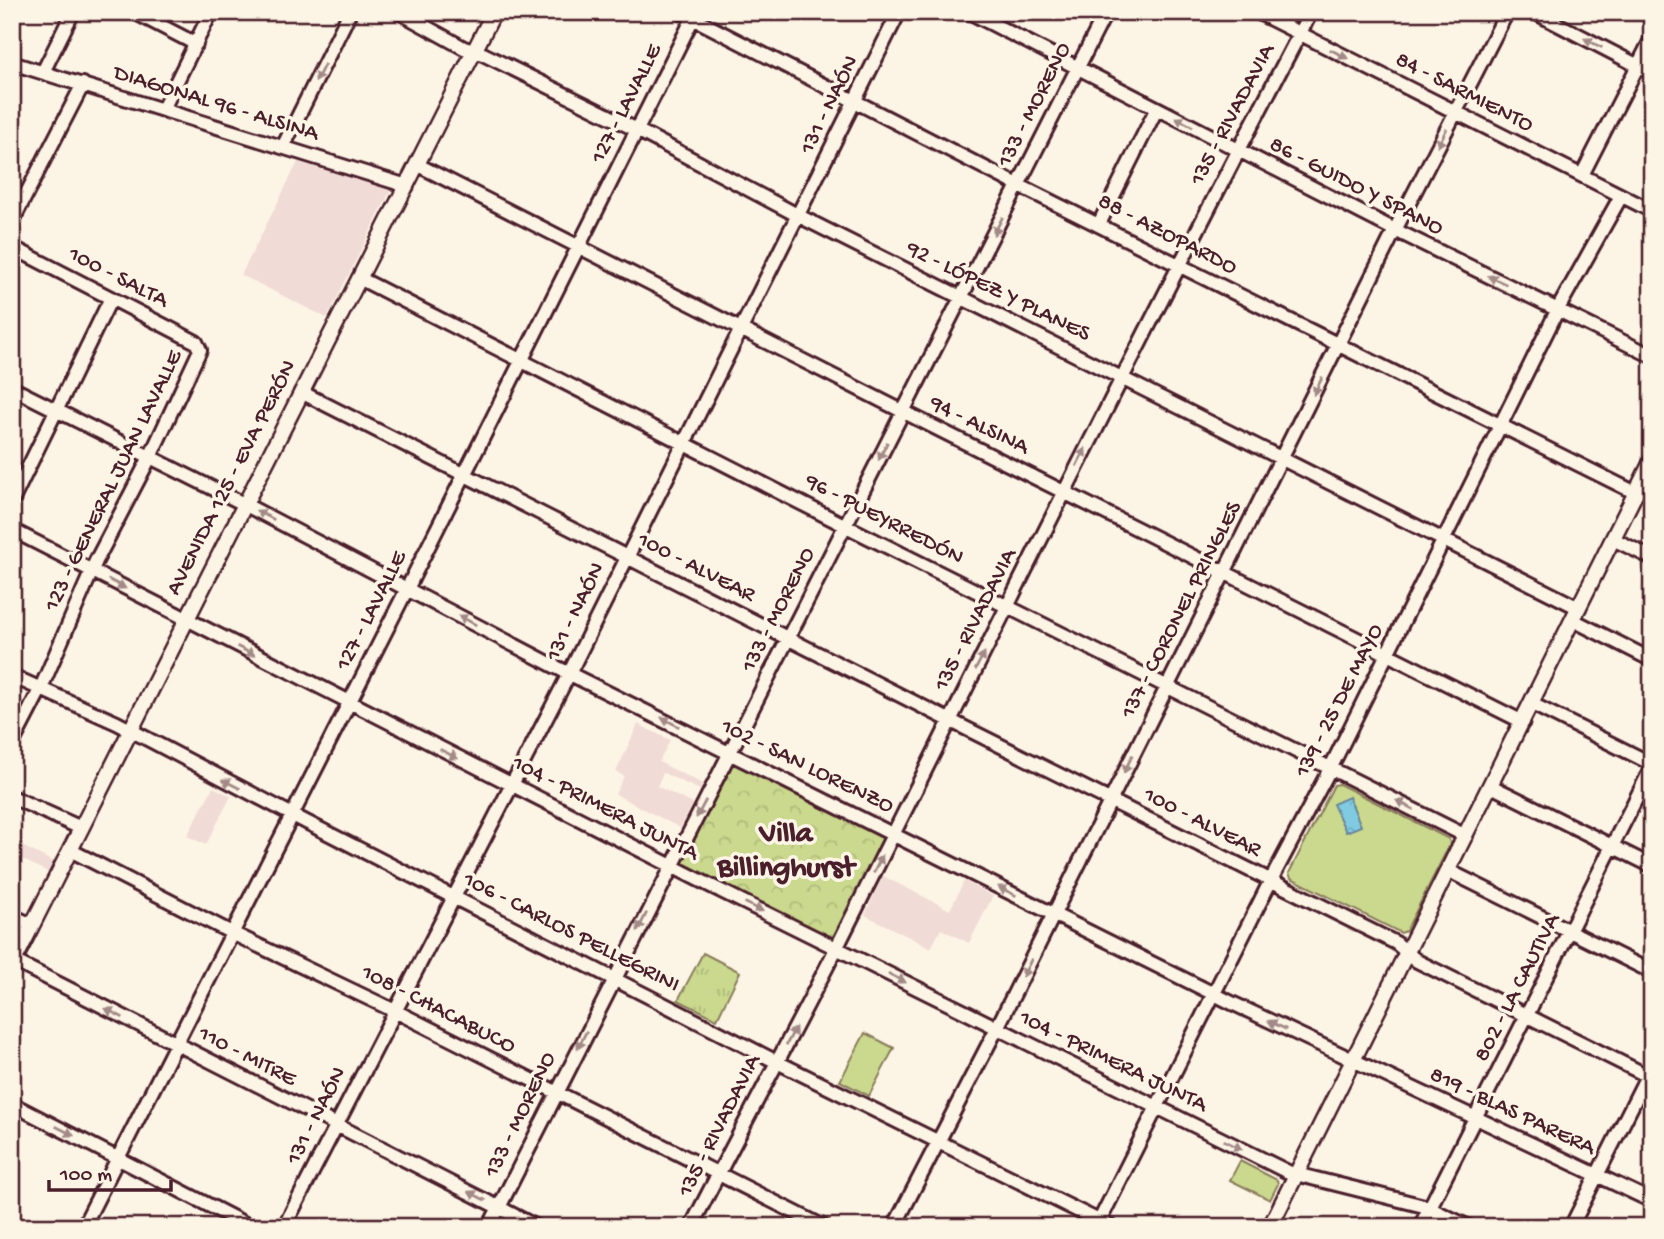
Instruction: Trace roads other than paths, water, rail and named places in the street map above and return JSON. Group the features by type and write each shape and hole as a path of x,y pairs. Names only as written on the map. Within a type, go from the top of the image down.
{"main road":[{"name":"AVENIDA 125 - EVA PERÓN","path":"13,963 494,12"},
{"path":"1270,1227 1652,460"}],"street":[{"path":"43,72 73,12"},
{"path":"134,12 195,44"},
{"path":"163,109 212,12"},
{"path":"283,147 350,12"},
{"name":"92 - LÓPEZ Y PLANES","path":"399,12 464,48 637,131 799,216 1444,540 1652,660"},
{"name":"131 - NAÓN","path":"284,1227 570,672 899,12"},
{"name":"86 - GUIDO Y SPANO","path":"969,12 1395,230 1652,356"},
{"name":"133 - MORENO","path":"489,1227 1106,12"},
{"name":"84 - SARMIENTO","path":"1257,12 1652,211"},
{"name":"135 - RIVADAVIA","path":"691,1227 836,947 1237,150 1311,12"},
{"name":"137 - CORONEL PRINGLES","path":"894,1227 997,1028 1395,230 1507,12"},
{"path":"1534,12 1652,73"},
{"name":"88 - AZOPARDO","path":"690,14 1018,185 1636,492"},
{"name":"127 - LAVALLE","path":"83,1227 637,131 690,14"},
{"path":"1582,175 1652,38"},
{"name":"DIAGONAL 96 - ALSINA","path":"12,63 407,186"},
{"path":"12,222 83,84"},
{"path":"1099,224 1157,108"},
{"name":"94 - ALSINA","path":"418,165 1523,722"},
{"name":"139 - 25 DE MAYO","path":"1103,1225 1157,1107 1331,767 1500,424 1558,309 1621,196"},
{"name":"100 - SALTA","path":"12,247 196,342 200,350"},
{"name":"96 - PUEYRREDÓN","path":"359,278 846,526 1466,836"},
{"path":"12,501 111,298"},
{"name":"123 - GENERAL JUAN LAVALLE","path":"12,744 41,688 91,571 150,457 200,350"},
{"name":"102 - SAN LORENZO","path":"12,388 731,753 1215,995 1354,1061"},
{"name":"100 - ALVEAR","path":"301,391 1396,943 1417,961 1650,1073"},
{"name":"104 - PRIMERA JUNTA","path":"12,530 348,704 1296,1175 1430,1208 1469,1227"},
{"path":"1613,539 1652,558"},
{"name":"106 - CARLOS PELLEGRINI","path":"12,676 131,731 613,979 1103,1225"},
{"path":"1532,704 1652,765"},
{"name":"802 - LA CAUTIVA","path":"1420,1227 1652,765"},
{"path":"1491,786 1652,866"},
{"path":"12,797 81,828"},
{"name":"108 - CHACABUCO","path":"70,850 824,1227"},
{"path":"1449,871 1652,972"},
{"path":"12,916 32,925"},
{"name":"110 - MITRE","path":"13,963 537,1227"},
{"name":"819 - BLAS PARERA","path":"1354,1061 1652,1201"},
{"path":"1572,1227 1650,1073"},
{"path":"12,1104 251,1227"}],"water":[{"path":"1349,797 1361,826 1346,832 1333,804"}],"district":[{"name":"Villa Billinghurst","path":"786,852"}]}
